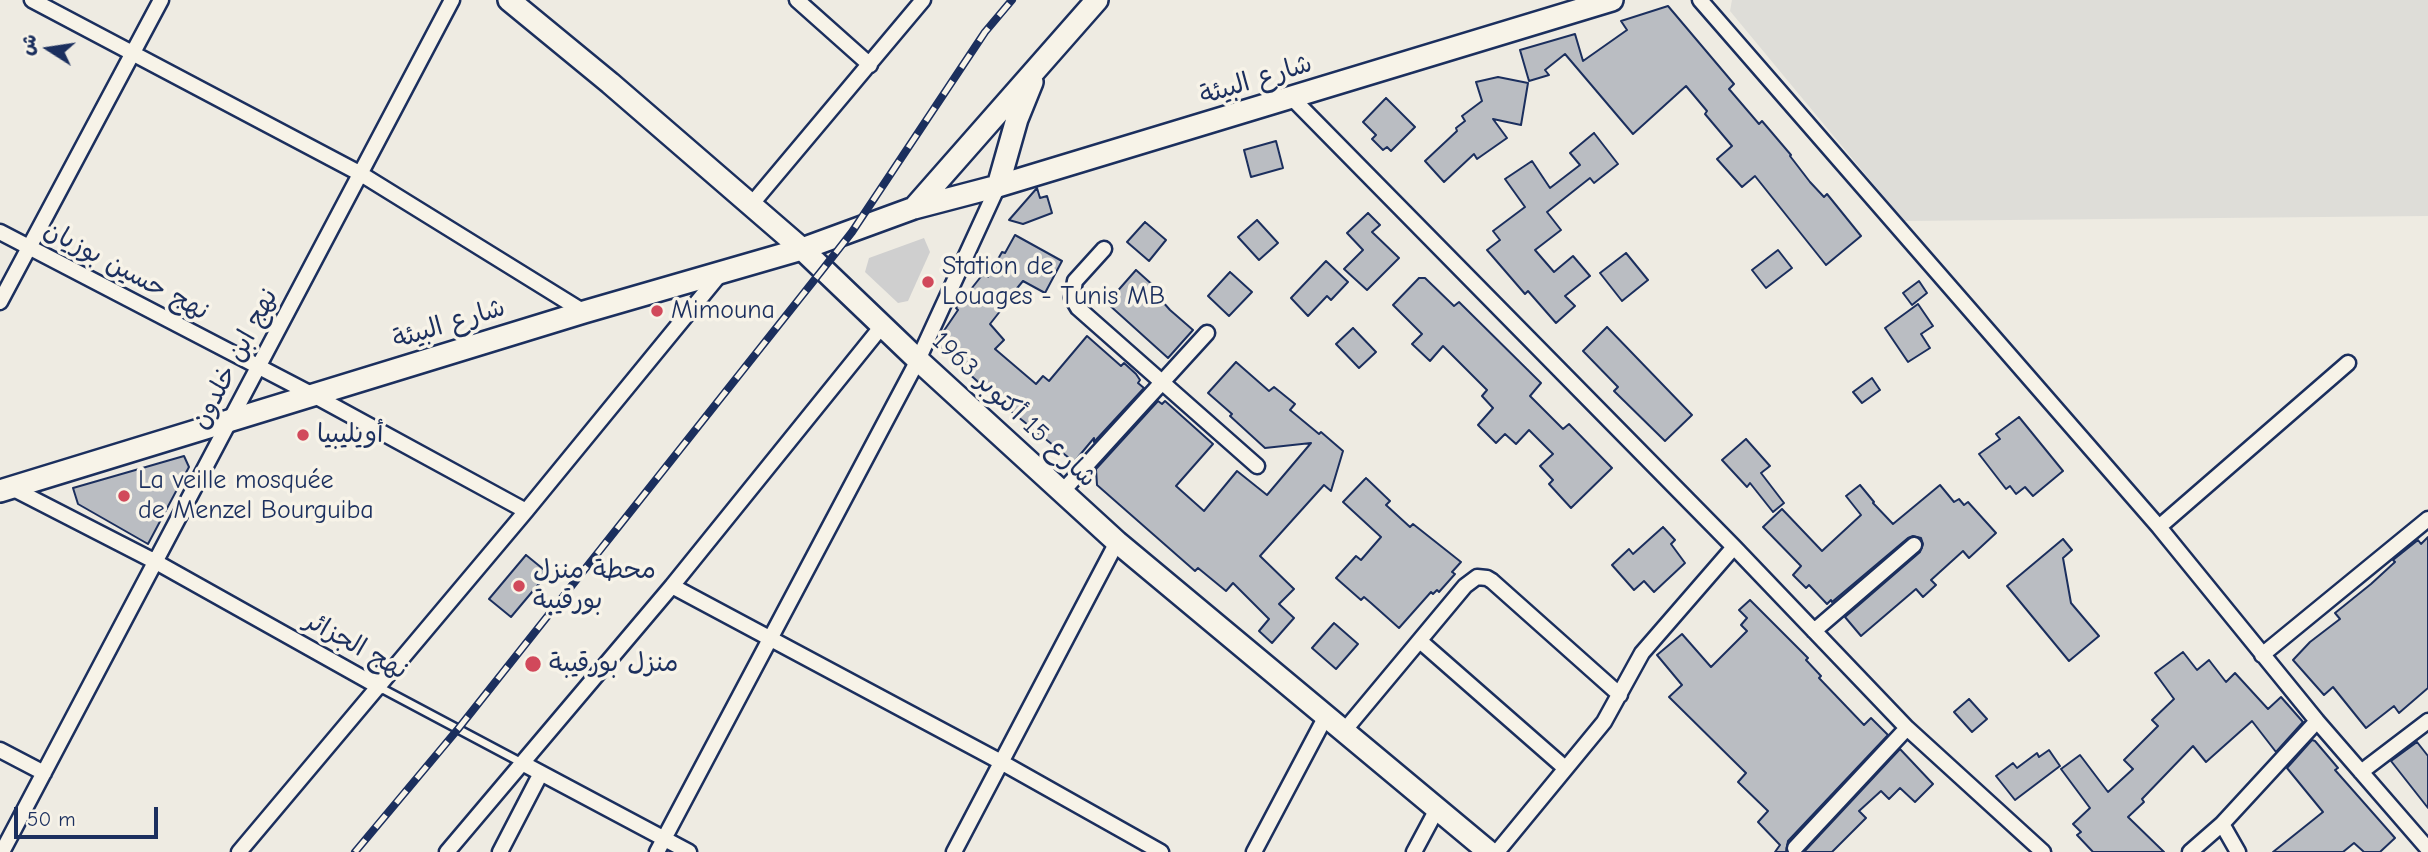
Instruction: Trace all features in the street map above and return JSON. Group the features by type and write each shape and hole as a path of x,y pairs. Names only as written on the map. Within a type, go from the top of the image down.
{"main road":[{"name":"شارع 15 أكتوبر 1963","path":"509,0 610,83 802,249 918,360 1117,542 1489,852"},
{"name":"شارع البيئة","path":"914,208 1097,0"},
{"name":"شارع البيئة","path":"4,487 802,249 914,208 998,186 1612,0"},
{"path":"998,186 1017,119 1038,68"}],"street":[{"path":"32,0 361,174 584,312"},
{"path":"0,302 161,0"},
{"name":"نهج ابن خلدون","path":"2,852 452,0"},
{"path":"797,0 870,65"},
{"path":"751,206 923,0"},
{"path":"1700,0 2159,527 2317,722 2428,849"},
{"path":"1292,98 1734,547 1907,728 2043,852"},
{"path":"661,846 918,360 998,186"},
{"name":"نهج حسين بوزيان","path":"0,232 315,396 526,511"},
{"path":"1104,249 1075,281 1072,298 1078,307 1257,466"},
{"path":"239,852 526,511 721,272"},
{"path":"447,852 672,586 882,326"},
{"path":"1061,492 1207,333"},
{"path":"2159,527 2348,363"},
{"name":"نهج الجزائر","path":"4,487 156,562 379,687"},
{"path":"2262,655 2428,519"},
{"path":"954,852 1117,542"},
{"path":"1814,631 1914,545"},
{"path":"1497,852 1604,722 1642,653 1734,547"},
{"path":"1344,732 1477,577 1487,578 1620,695"},
{"path":"672,586 1001,762 1161,852"},
{"path":"1420,641 1565,768"},
{"path":"1254,852 1326,716"},
{"path":"2361,772 2428,720"},
{"path":"2190,852 2222,824 2317,722"},
{"path":"1795,848 1907,728"},
{"path":"0,750 44,773"},
{"name":"نهج الجزائر","path":"522,763 661,846 689,852"},
{"path":"500,852 541,774"},
{"path":"1414,852 1437,808"},
{"path":"2222,824 2238,852"}],"lane":[{"name":"نهج الجزائر","path":"379,687 522,763"}],"shaded area":[{"path":"1732,0 2428,0 2428,216 1904,221 1730,11"},
{"path":"924,238 930,252 908,301 898,303 865,272 869,258"}],"building":[{"path":"1668,6 1734,84 1729,89 1759,124 1762,121 1810,182 1824,197 1827,194 1861,236 1826,265 1755,176 1742,187 1717,159 1732,146 1686,86 1633,134 1565,54 1545,70 1549,75 1529,81 1520,50 1575,34 1583,61 1627,30 1621,21"},
{"path":"1498,77 1528,83 1521,125 1493,119 1507,138 1477,159 1474,154 1444,182 1425,161 1457,131 1456,128 1465,121 1462,116 1482,101 1476,82"},
{"path":"1386,98 1415,127 1391,151 1387,147 1383,150 1372,139 1376,135 1363,122"},
{"path":"1594,133 1618,164 1594,183 1590,178 1547,212 1561,230 1535,250 1554,272 1573,256 1590,276 1565,296 1575,306 1556,323 1528,291 1525,294 1487,250 1500,240 1493,231 1525,207 1505,179 1532,161 1550,188 1580,165 1570,153"},
{"path":"1276,141 1283,168 1251,177 1244,150"},
{"path":"1037,188 1040,198 1047,196 1052,213 1023,224 1009,220"},
{"path":"1368,213 1380,225 1372,232 1399,258 1367,290 1344,269 1363,250 1347,233"},
{"path":"1257,220 1278,243 1259,260 1238,237"},
{"path":"1145,222 1166,240 1149,261 1127,242"},
{"path":"1015,235 1062,261 1045,293 1023,281 1004,304 990,324 1004,340 995,349 1036,384 1043,376 1049,381 1087,336 1121,366 1124,363 1136,374 1140,380 1138,383 1144,388 1074,462 1002,404 939,346 939,338 958,310 956,308 983,274 988,277"},
{"path":"1778,250 1792,268 1766,288 1752,270"},
{"path":"1626,253 1648,280 1622,301 1600,273"},
{"path":"1326,261 1348,282 1331,300 1327,296 1308,316 1291,298"},
{"path":"1136,270 1166,297 1162,301 1193,330 1168,358 1107,303"},
{"path":"1230,272 1252,292 1229,316 1208,296"},
{"path":"1419,278 1425,278 1454,306 1459,302 1541,383 1530,396 1563,429 1569,424 1612,468 1571,508 1549,484 1553,480 1540,466 1553,454 1529,430 1516,444 1505,434 1496,443 1478,425 1493,408 1482,396 1487,390 1443,346 1430,361 1412,344 1422,334 1393,305"},
{"path":"1919,281 1927,293 1912,305 1903,293"},
{"path":"1918,304 1933,326 1921,334 1930,348 1908,362 1885,328"},
{"path":"1607,327 1692,415 1665,441 1614,391 1618,387 1583,351"},
{"path":"1353,328 1376,352 1359,368 1336,344"},
{"path":"1236,362 1269,391 1274,387 1295,404 1290,410 1343,451 1331,491 1324,485 1260,556 1294,589 1279,604 1294,618 1272,643 1259,631 1269,619 1233,583 1226,591 1198,568 1195,571 1097,485 1096,469 1158,401 1162,404 1165,401 1213,444 1176,486 1204,511 1237,471 1267,495 1311,443 1265,448 1208,393"},
{"path":"1872,378 1880,390 1862,403 1853,392"},
{"path":"2019,417 2063,471 2033,496 2025,487 2016,494 2010,486 2006,489 1979,454 2000,439 1996,434"},
{"path":"1746,439 1770,466 1761,473 1784,503 1773,512 1750,483 1747,487 1722,460"},
{"name":"La veille mosquée de Menzel Bourguiba","path":"184,456 189,467 148,544 78,504 73,488"},
{"path":"1366,478 1390,501 1386,505 1410,527 1413,524 1461,562 1452,572 1455,574 1439,592 1431,592 1399,628 1364,597 1361,600 1336,578 1356,556 1361,560 1381,537 1343,502"},
{"path":"1860,485 1893,524 1940,485 1954,502 1959,499 1964,505 1968,502 1996,533 1969,558 1963,551 1931,580 1936,585 1923,597 1916,589 1861,636 1845,617 1920,552 1923,544 1921,538 1908,538 1827,604 1809,585 1806,588 1793,575 1801,566 1763,527 1782,509 1822,551 1861,515 1846,496"},
{"path":"1663,527 1675,540 1671,544 1685,563 1654,592 1644,581 1634,590 1612,565 1629,549 1633,554"},
{"path":"2428,537 2428,688 2399,713 2394,706 2366,728 2333,687 2324,695 2293,660 2310,642 2340,619 2335,613 2371,584 2395,562 2393,560 2418,540 2421,544"},
{"path":"2063,539 2072,550 2063,558 2071,603 2099,636 2069,661 2007,586"},
{"name":"محطة منزل بورقيبة","path":"526,555 548,573 511,617 489,599"},
{"path":"1750,600 1808,658 1806,660 1821,676 1819,678 1864,725 1871,718 1888,735 1788,841 1786,852 1775,852 1780,845 1758,822 1768,811 1738,782 1746,773 1669,697 1682,685 1657,655 1682,634 1711,667 1747,631 1741,625 1747,618 1739,610"},
{"path":"1334,623 1358,644 1336,669 1312,648"},
{"path":"2183,652 2197,670 2209,660 2226,682 2235,673 2268,709 2281,697 2303,722 2276,752 2252,721 2206,762 2193,746 2128,817 2164,852 2093,852 2077,835 2081,832 2073,824 2090,808 2061,769 2080,755 2108,792 2133,769 2124,760 2158,726 2152,720 2174,699 2155,673"},
{"path":"1969,699 1987,719 1972,732 1954,712"},
{"path":"2312,740 2395,838 2380,852 2364,852 2354,843 2343,852 2273,852 2323,812 2287,768"},
{"path":"2417,742 2428,756 2428,808 2391,761"},
{"path":"1900,749 1933,784 1915,802 1900,788 1889,799 1881,791 1859,811 1866,818 1832,852 1804,852"},
{"path":"2049,750 2060,766 2015,800 1996,776 2013,763 2017,768 2037,753 2039,757"}],"railway":[{"path":"355,852 458,729 852,232 985,32 1012,0"}],"place":[{"name":"Station de Louages - Tunis MB","path":"928,282"},
{"name":"Mimouna","path":"657,311"},
{"name":"أويليبيا","path":"303,435"},
{"name":"La veille mosquée de Menzel Bourguiba","path":"124,496"},
{"name":"محطة منزل بورقيبة","path":"519,586"},
{"name":"منزل بورقيبة","path":"533,664"}]}
